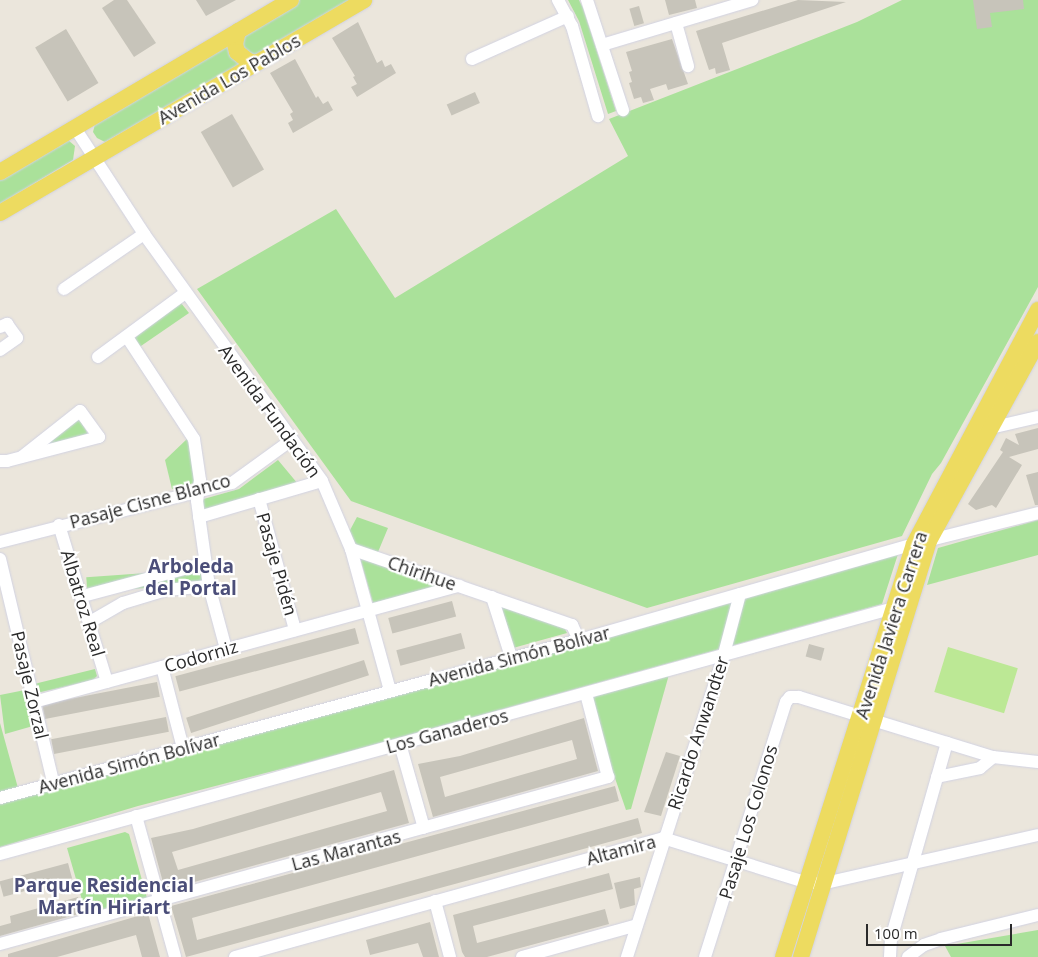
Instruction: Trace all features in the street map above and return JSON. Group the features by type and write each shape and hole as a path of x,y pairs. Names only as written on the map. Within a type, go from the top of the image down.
{"main road":[{"name":"Avenida Los Pablos","path":"0,172 291,0"},
{"name":"Avenida Los Pablos","path":"0,213 364,0"},
{"path":"238,31 235,44 237,52 244,59 257,63"},
{"name":"Avenida Javiera Carrera","path":"800,957 825,883 868,719 894,608 922,542 1031,329 1038,310"},
{"name":"Avenida Javiera Carrera","path":"783,957 868,719 903,629 922,542 990,428 1038,342"},
{"path":"894,608 900,615 903,629"}],"street":[{"path":"558,0 568,16 598,116"},
{"path":"587,0 623,110"},
{"path":"602,44 752,0"},
{"path":"472,59 568,16"},
{"path":"676,23 688,66"},
{"path":"75,128 94,158"},
{"name":"Avenida Fundación","path":"94,158 185,293 290,441 322,481 351,549 390,691"},
{"path":"64,289 144,234"},
{"path":"98,357 185,293"},
{"path":"0,327 7,324 17,338 0,350"},
{"path":"127,337 194,439 200,480 198,490 199,517 209,586 226,649"},
{"path":"0,461 23,456 99,437 80,411 23,456"},
{"path":"990,428 1038,417"},
{"name":"Pasaje Cisne Blanco","path":"0,542 59,525 232,483 290,441"},
{"path":"199,517 322,481"},
{"name":"Pasaje Pidén","path":"258,499 295,630"},
{"name":"Avenida Simón Bolívar","path":"0,798 511,657 579,640 922,542 1038,513"},
{"name":"Albatroz Real","path":"59,525 83,596 107,682"},
{"name":"Chirihue","path":"351,549 572,625 579,640"},
{"name":"Pasaje Zorzal","path":"0,559 53,782"},
{"path":"83,596 206,563"},
{"path":"90,622 123,603 166,590 209,586"},
{"name":"Codorniz","path":"34,702 459,586"},
{"name":"Ricardo Anwandter","path":"627,957 663,838 724,654 740,594"},
{"path":"492,597 511,657"},
{"name":"Los Ganaderos","path":"0,854 894,608"},
{"path":"162,667 183,748"},
{"name":"Las Marantas","path":"0,944 608,777 586,694"},
{"name":"Pasaje Los Colonos","path":"705,957 786,702 790,697 799,697 868,719"},
{"path":"868,719 993,757 1038,762"},
{"path":"890,957 891,939 947,743"},
{"path":"400,744 424,828"},
{"path":"937,777 980,768 993,757"},
{"path":"136,816 161,900 175,957"},
{"name":"Altamira","path":"234,957 267,952 435,901 663,838 808,883 825,883 1038,835"},
{"path":"435,901 450,957"},
{"path":"908,957 932,942 1038,914"},
{"path":"522,957 637,925"}],"green space":[{"path":"300,0 354,0 105,142 97,138 93,132 96,120"},
{"path":"568,0 579,0 583,8 616,111 608,114 579,21"},
{"path":"902,0 1038,0 1038,287 941,463 932,474 902,536 647,608 351,501 197,289 336,209 395,298 628,156 609,119 857,22"},
{"path":"68,140 75,146 73,160 0,204 0,176"},
{"path":"181,303 189,313 138,348 133,339"},
{"path":"79,418 88,434 38,448"},
{"path":"188,438 197,482 172,489 165,460"},
{"path":"278,460 298,484 204,510 200,500 239,489"},
{"path":"357,517 388,528 378,552 357,547 349,532"},
{"path":"1038,520 1038,555 927,585 938,548"},
{"path":"898,554 882,604 336,755 138,806 0,847 0,804"},
{"path":"360,558 435,583 437,587 373,603"},
{"path":"203,569 204,584 87,592 86,577"},
{"path":"500,604 564,627 567,633 513,648"},
{"path":"948,647 1018,668 1004,713 934,692"},
{"path":"95,669 97,676 93,680 37,693 34,684"},
{"path":"670,671 631,809 626,810 586,694"},
{"path":"25,690 33,726 5,734 0,695"},
{"path":"0,723 18,788 0,793"},
{"path":"125,832 129,834 147,898 87,917 67,848"},
{"path":"1038,930 1038,957 951,957 945,946"}],"building":[{"path":"114,0 127,0 156,43 134,57 102,8"},
{"path":"196,0 236,0 206,16"},
{"path":"665,0 695,0 697,8 669,15"},
{"path":"798,0 846,2 722,43 730,70 716,74 715,68 709,70 696,31"},
{"path":"973,0 1023,0 1024,9 990,13 992,27 977,29"},
{"path":"639,6 644,23 634,26 629,9"},
{"path":"358,22 377,63 382,60 385,67 391,64 396,73 357,97 351,87 357,84 353,77 355,76 332,38"},
{"path":"66,29 98,83 68,102 35,48"},
{"path":"672,39 688,84 668,90 666,84 650,89 654,100 643,103 641,97 634,99 629,83 632,82 629,72 632,71 626,52"},
{"path":"295,59 316,98 318,96 323,104 328,101 333,110 293,133 288,123 293,120 290,114 293,112 270,73"},
{"path":"475,92 480,103 452,116 447,105"},
{"path":"232,114 264,169 233,187 201,132"},
{"path":"1038,428 1038,449 1009,457 1022,465 996,508 992,505 976,510 968,504 1003,452 1000,450 1006,438 1019,445 1015,434"},
{"path":"1038,472 1038,505 1035,505 1026,475"},
{"path":"452,601 456,616 392,634 388,618"},
{"path":"355,628 359,643 179,692 175,676"},
{"path":"461,633 465,648 400,666 396,650"},
{"path":"809,644 824,648 821,661 806,657"},
{"path":"364,660 369,675 191,733 186,718"},
{"path":"157,682 160,697 45,719 42,704"},
{"path":"166,717 169,732 54,754 51,739"},
{"path":"584,718 598,771 433,817 418,764 460,756","holes":["572,740 577,759 445,797 440,777"]},
{"path":"666,752 680,756 661,816 644,812"},
{"path":"394,770 409,823 165,890 151,838 193,829","holes":["381,792 387,811 178,870 172,852"]},
{"path":"615,786 619,801 192,918 197,940 638,818 642,833 186,957 171,906"},
{"path":"68,863 72,878 4,897 0,881"},
{"path":"609,873 613,889 473,926 477,943 605,909 609,924 487,957 465,957 462,952 453,915"},
{"path":"640,877 641,887 634,889 635,905 620,909 614,883"},
{"path":"78,897 82,913 0,936 0,926 11,923 10,916"},
{"path":"148,913 160,957 142,957 136,935 57,957 8,957 8,954"},
{"path":"430,922 439,957 423,957 418,943 370,955 366,940"}],"district":[{"name":"Arboleda del Portal","path":"191,578"},
{"name":"Parque Residencial Martín Hiriart","path":"104,897"}]}
